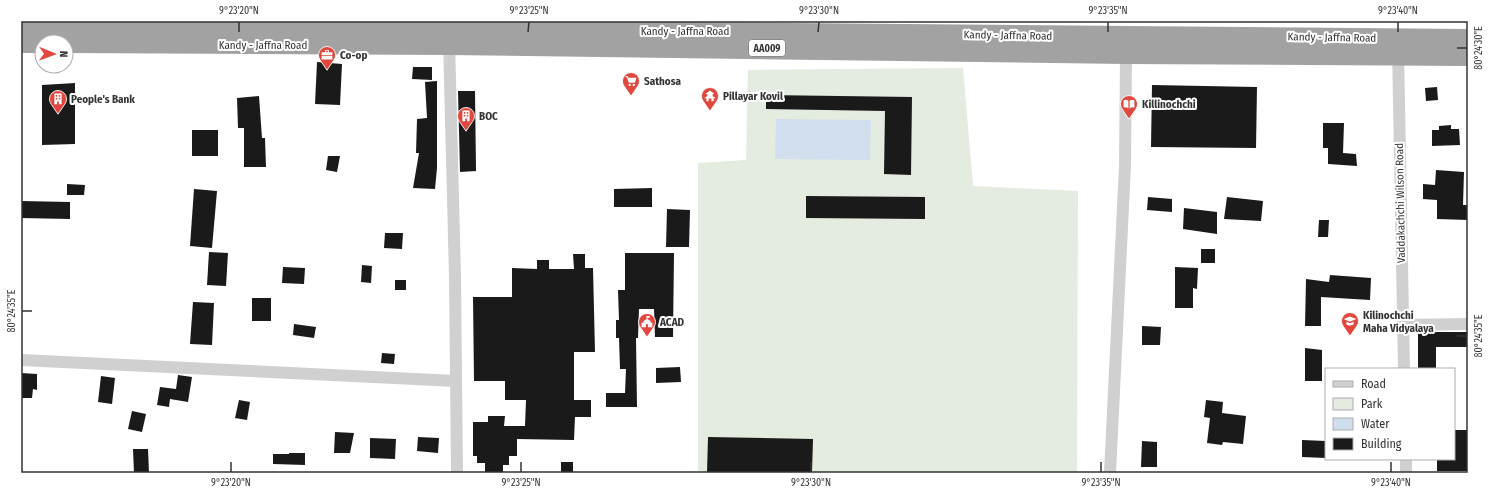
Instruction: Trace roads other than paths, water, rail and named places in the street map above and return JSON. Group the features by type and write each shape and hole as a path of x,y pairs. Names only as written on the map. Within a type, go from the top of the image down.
{"highway":[{"name":"Kandy - Jaffna Road","path":"21,26 449,37 648,26 1126,54 1398,47 1468,39"},
{"name":"Kandy - Jaffna Road","path":"74,43 776,34 1398,47 1468,56"},
{"path":"21,43 34,43"}],"street":[{"path":"449,37 457,473"},
{"name":"Vaddakachchi Wilson Road","path":"1398,47 1404,368"},
{"path":"1110,473 1125,166 1126,54"},
{"path":"1403,325 1468,324"},
{"path":"21,360 456,381"},
{"path":"1406,460 1406,473"}],"water":[{"path":"776,119 871,120 870,160 775,159"}],"place":[{"name":"Co-op","path":"327,70"},
{"name":"Sathosa","path":"631,96"},
{"name":"Pillayar Kovil","path":"710,111"},
{"name":"People's Bank","path":"58,114"},
{"name":"Killinochchi","path":"1129,119"},
{"name":"BOC","path":"466,131"},
{"name":"Kilinochchi Maha Vidyalaya","path":"1350,336"},
{"name":"ACAD","path":"647,337"}]}
